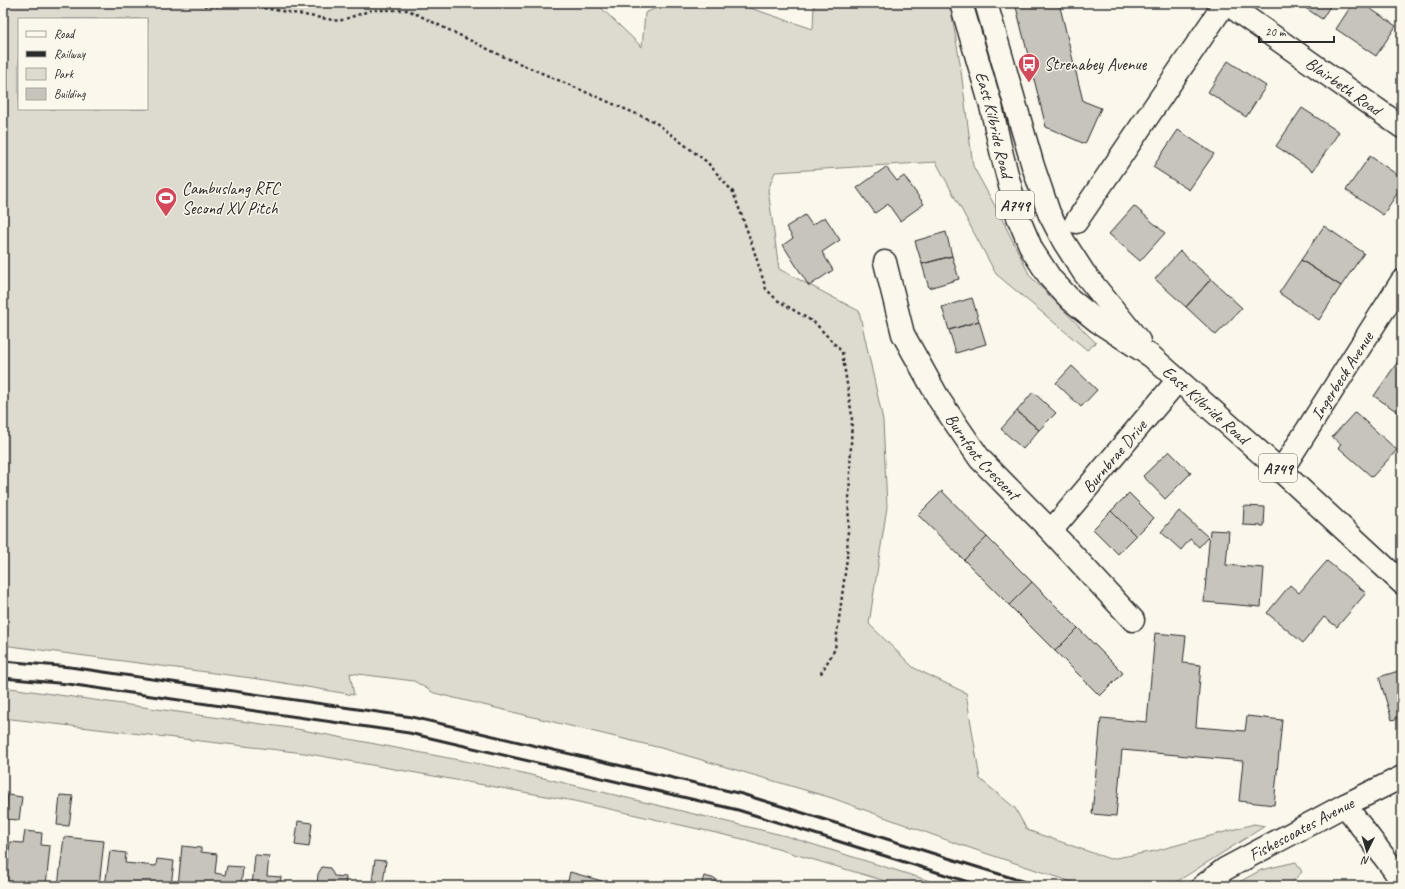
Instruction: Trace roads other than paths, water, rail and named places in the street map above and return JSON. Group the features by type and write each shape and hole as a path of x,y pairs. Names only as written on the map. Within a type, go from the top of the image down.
{"street":[{"name":"East Kilbride Road","path":"961,3 991,106 1018,217 1032,250 1051,279 1071,300 1097,320 1151,356 1282,471 1402,583"},
{"name":"East Kilbride Road","path":"986,3 1033,166 1049,213 1064,242 1084,273 1151,356"},
{"name":"Blairbeth Road","path":"1225,3 1402,127"},
{"path":"1076,222 1225,3"},
{"name":"Burnfoot Crescent","path":"885,262 903,334 940,401 980,458 1051,531 1133,620"},
{"name":"Ingerbeck Avenue","path":"1282,471 1402,281"},
{"name":"Burnbrae Drive","path":"1051,531 1178,380"},
{"name":"Fishescoates Avenue","path":"1204,886 1225,869 1344,805 1402,778"},
{"path":"1344,805 1394,870 1402,883"}],"railway":[{"path":"3,661 70,667 412,717 742,794 1038,886"},
{"path":"3,678 68,684 409,733 738,810 981,886"}],"place":[{"name":"Strenabey Avenue","path":"1029,84"},
{"name":"Cambuslang RFC Second XV Pitch","path":"166,218"}]}
